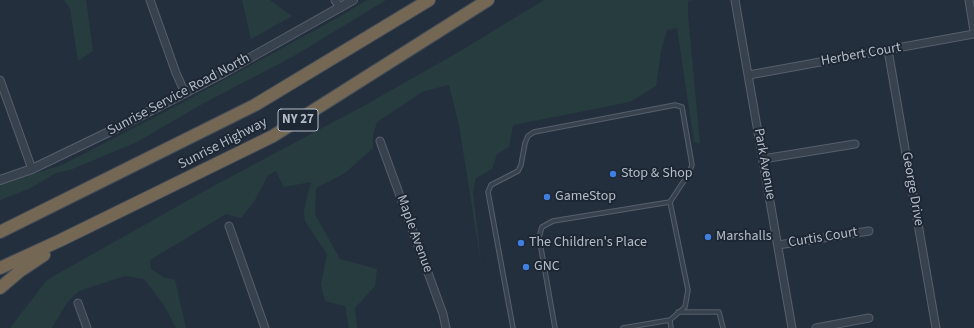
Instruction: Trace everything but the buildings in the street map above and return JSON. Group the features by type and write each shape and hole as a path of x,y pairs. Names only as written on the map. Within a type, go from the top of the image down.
{"highway":[{"name":"Sunrise Highway","path":"3,230 254,105 429,0"},
{"name":"Sunrise Highway","path":"0,268 98,222 273,136 488,0"},
{"path":"0,288 30,264 98,222"}],"street":[{"path":"150,0 176,73 185,93"},
{"path":"335,0 340,8"},
{"name":"Sunrise Service Road North","path":"0,180 32,169 185,93 353,0"},
{"name":"Park Avenue","path":"735,0 792,328"},
{"path":"969,0 974,31"},
{"name":"Herbert Court","path":"749,75 974,34"},
{"name":"George Drive","path":"888,50 936,328"},
{"path":"0,80 32,169"},
{"name":"Maple Avenue","path":"380,141 443,314 446,328"},
{"path":"763,159 855,144"},
{"path":"229,226 265,328"},
{"name":"Curtis Court","path":"778,245 869,231"},
{"path":"78,303 87,328"},
{"path":"816,328 869,318"}],"lane":[{"path":"512,328 488,192 491,185 518,171 524,156 525,143 528,136 534,132 675,105 682,107 692,164 689,173 670,202 688,290 685,307 677,312 670,320 623,328"},
{"path":"555,328 539,237 542,227 554,221 670,202"},
{"path":"677,312 719,312 723,328"},
{"path":"670,320 672,328"}],"green space":[{"path":"64,0 86,0 93,51 78,61 70,8"},
{"path":"242,0 270,0 292,16 251,39"},
{"path":"367,0 386,0 294,56 204,103 137,142 70,170 56,173 31,188 0,200 0,184 62,165 169,110 341,16"},
{"path":"544,0 692,0 688,1 688,15 700,144 694,142 677,28 667,30 661,51 656,86 630,102 513,125 509,147 497,154 492,169 476,178 473,192 481,263 459,125 449,85 424,91 377,122 373,135 373,148 345,173 316,188 315,214 340,259 377,269 375,286 355,308 357,328 349,328 345,306 325,301 321,285 327,254 305,221 304,210 311,182 284,187 276,171 268,175 254,202 241,218 226,214 150,260 151,269 163,277 175,280 186,328 176,328 164,305 144,279 125,276 79,291 66,304 52,328 10,328 47,280 208,189 369,103 457,53"}],"place":[{"name":"Stop & Shop","path":"613,174"},
{"name":"GameStop","path":"547,197"},
{"name":"Marshalls","path":"708,237"},
{"name":"The Children's Place","path":"521,243"},
{"name":"GNC","path":"526,267"}]}
